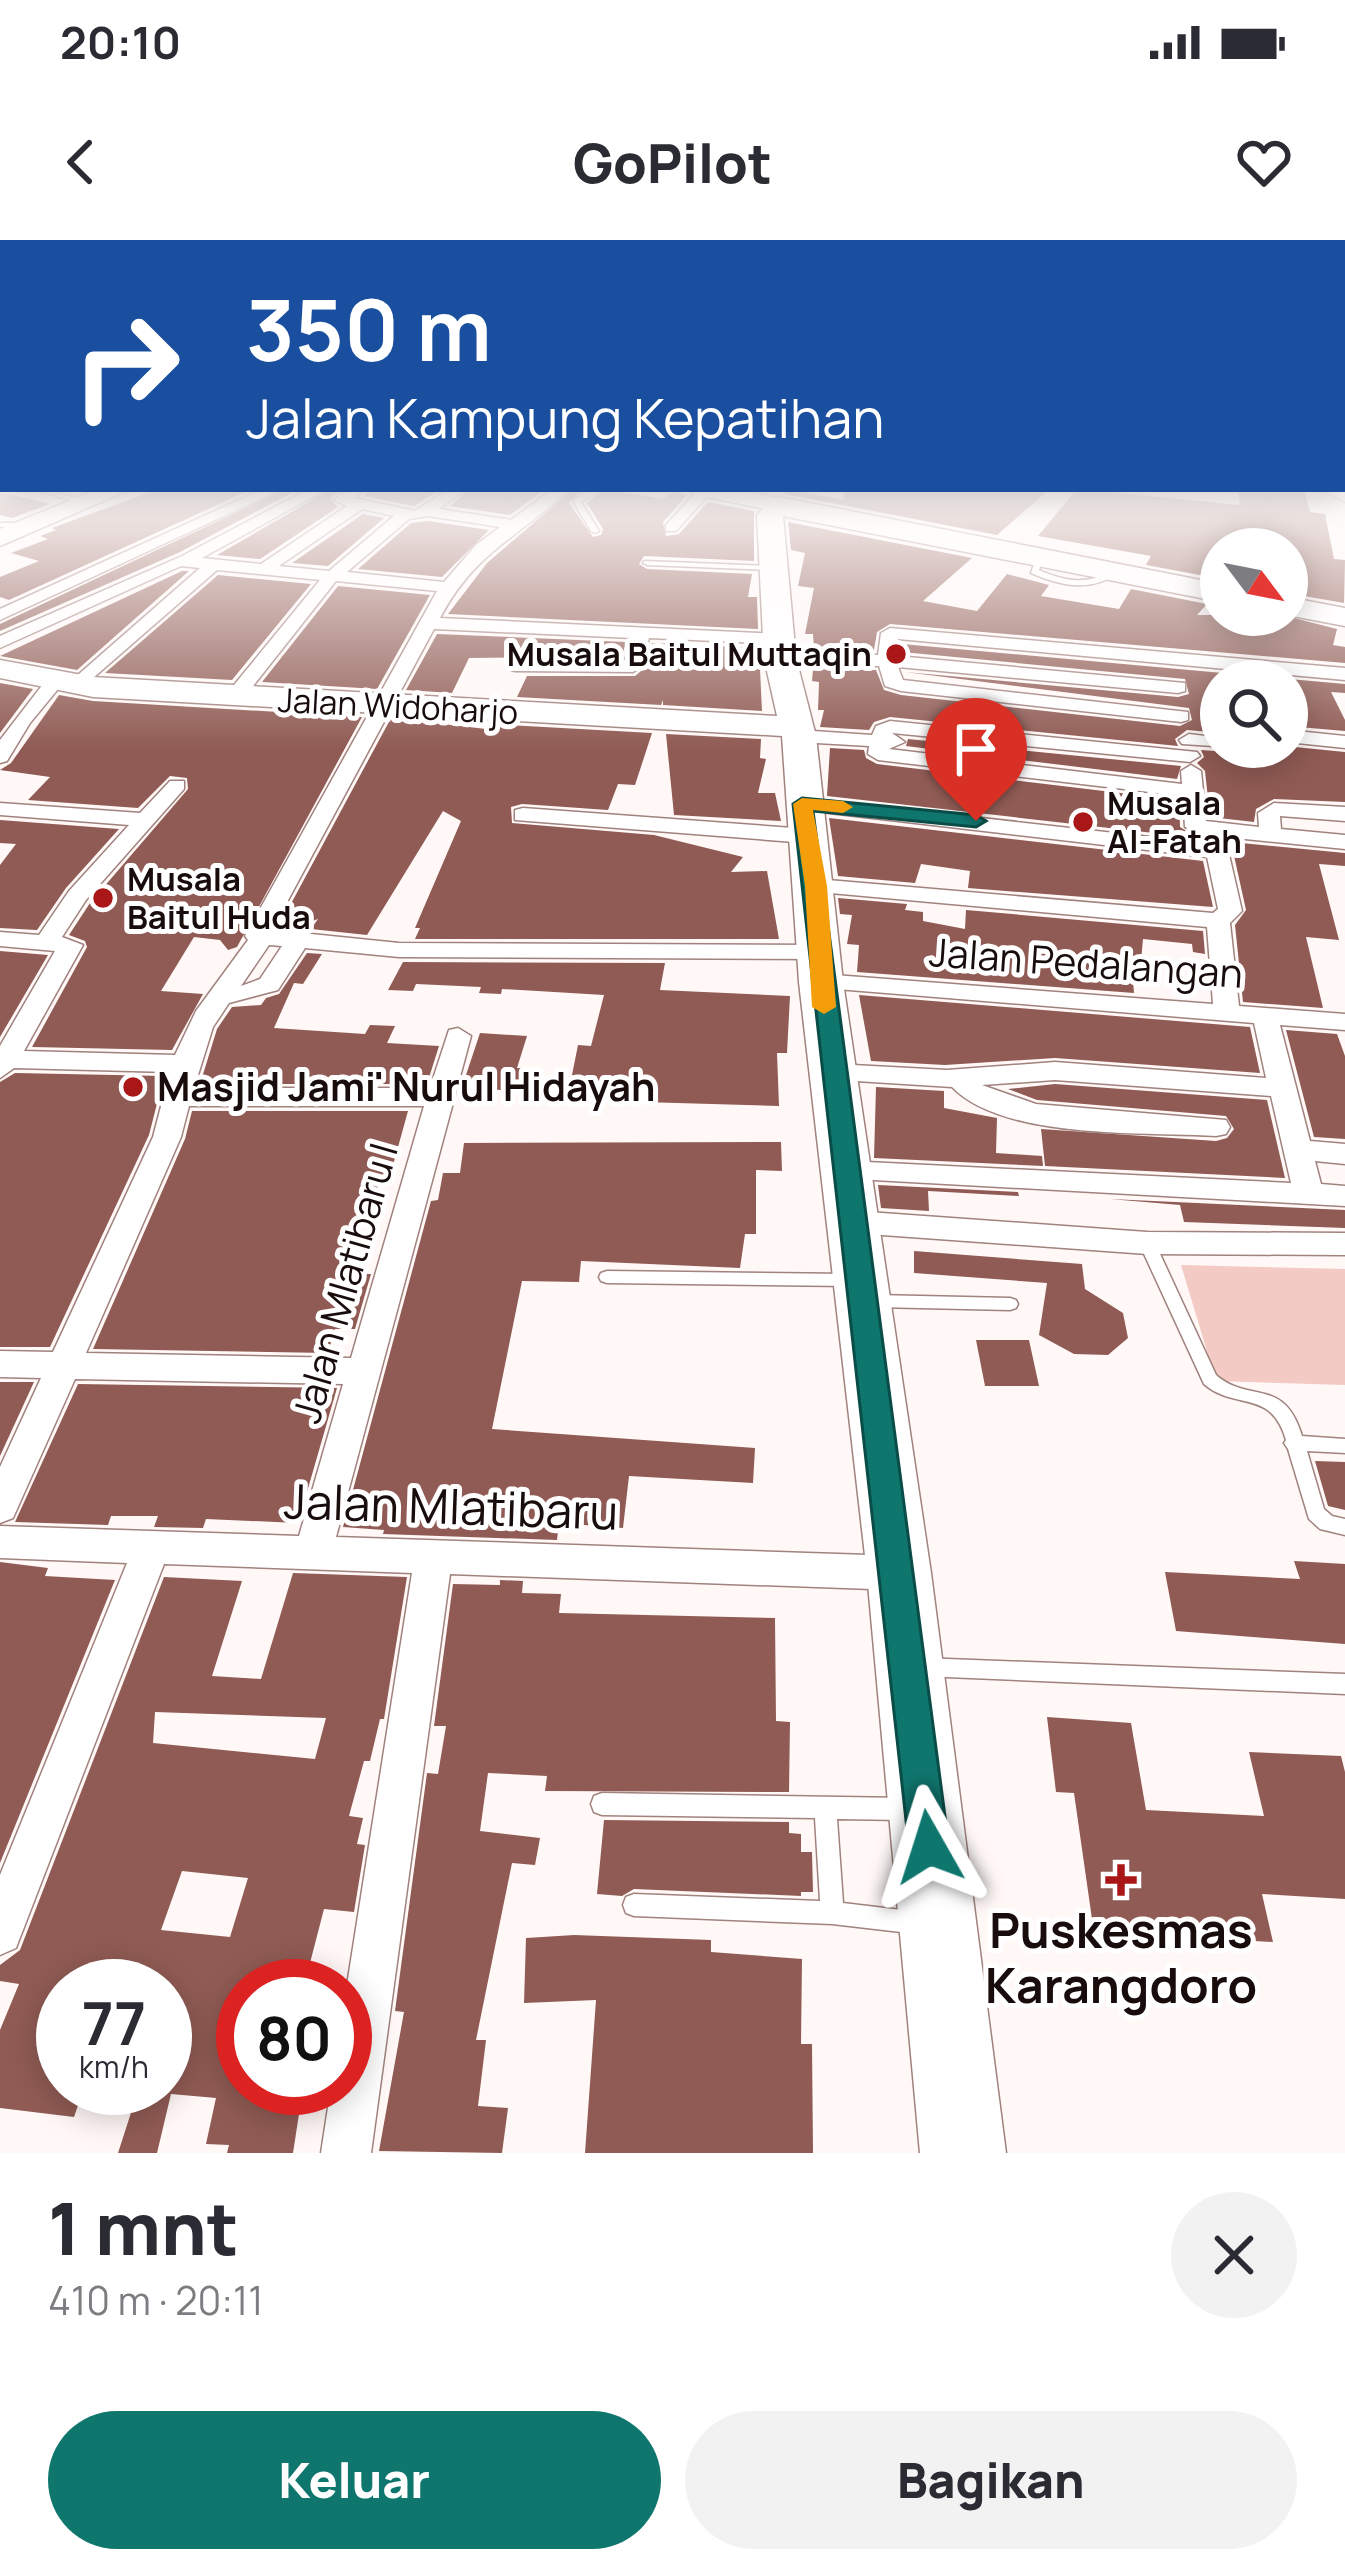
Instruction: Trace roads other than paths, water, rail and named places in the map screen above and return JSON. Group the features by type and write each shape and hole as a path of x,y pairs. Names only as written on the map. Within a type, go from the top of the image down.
{"highway":[{"path":"771,570 779,648 798,731 820,967 899,1573 963,2153"},
{"path":"1106,570 1200,589"},
{"path":"1308,610 1345,617"},
{"name":"Jalan Widoharjo","path":"0,669 66,684 798,731"}],"street":[{"path":"0,615 98,570"},
{"path":"0,643 155,570"},
{"path":"0,757 22,720 206,570"},
{"path":"275,570 448,587"},
{"path":"235,696 339,570"},
{"path":"0,1507 180,1097 184,1064 208,1011 221,996 255,995 268,988 276,940 259,927 386,707 448,587 463,570"},
{"path":"429,623 642,633 1178,687"},
{"path":"1181,716 901,685 891,679 886,661 894,632 1345,674"},
{"path":"515,665 634,666 642,633"},
{"path":"816,886 1218,920 1230,910 1214,840 1194,825 1178,687 1183,660"},
{"path":"1190,765 1110,765 881,755 880,741 883,730 890,727 1110,765 1190,765"},
{"path":"798,731 880,741"},
{"path":"1308,743 1345,742"},
{"path":"1162,770 1200,758"},
{"path":"57,942 77,896 177,784"},
{"path":"0,808 146,820"},
{"path":"523,815 805,820 1214,840 1271,835 1344,842 1343,813 1279,809 1269,813 1271,835"},
{"path":"1218,920 1227,1014"},
{"path":"0,939 57,942 71,950 3,1064"},
{"name":"Jalan Pedalangan","path":"276,940 399,950 820,967 1227,1014 1345,1022"},
{"path":"1265,1016 1308,1193"},
{"name":"Jalan Mlatibaru I","path":"313,1553 458,1036"},
{"path":"3,1064 184,1064"},
{"path":"834,1073 959,1078 1054,1071 1282,1088"},
{"path":"959,1078 974,1098 1015,1112 1216,1127"},
{"path":"180,1097 441,1097"},
{"path":"1298,1150 1345,1154"},
{"path":"848,1172 1345,1196"},
{"path":"854,1222 1147,1243 1345,1244"},
{"path":"0,1364 364,1370"},
{"name":"Jalan Mlatibaru","path":"0,1542 899,1573"},
{"path":"0,1932 152,1547"},
{"path":"346,2153 433,1557"}],"lane":[{"path":"1147,1243 1210,1379 1288,1417 1316,1514 1345,1527"},
{"path":"607,1277 859,1290 1010,1304"},
{"path":"1293,1443 1345,1446"},
{"path":"910,1666 1345,1684"},
{"path":"602,1804 925,1808"},
{"path":"825,1807 832,1913"},
{"path":"634,1906 832,1913 938,1925"}],"place":[{"name":"Musala Baitul Muttaqin","path":"896,654"},
{"name":"Musala Al-Fatah","path":"1083,822"},
{"name":"Musala Baitul Huda","path":"103,898"},
{"name":"Masjid Jami' Nurul Hidayah","path":"133,1087"},
{"name":"Puskesmas Karangdoro","path":"1121,1880"}]}
